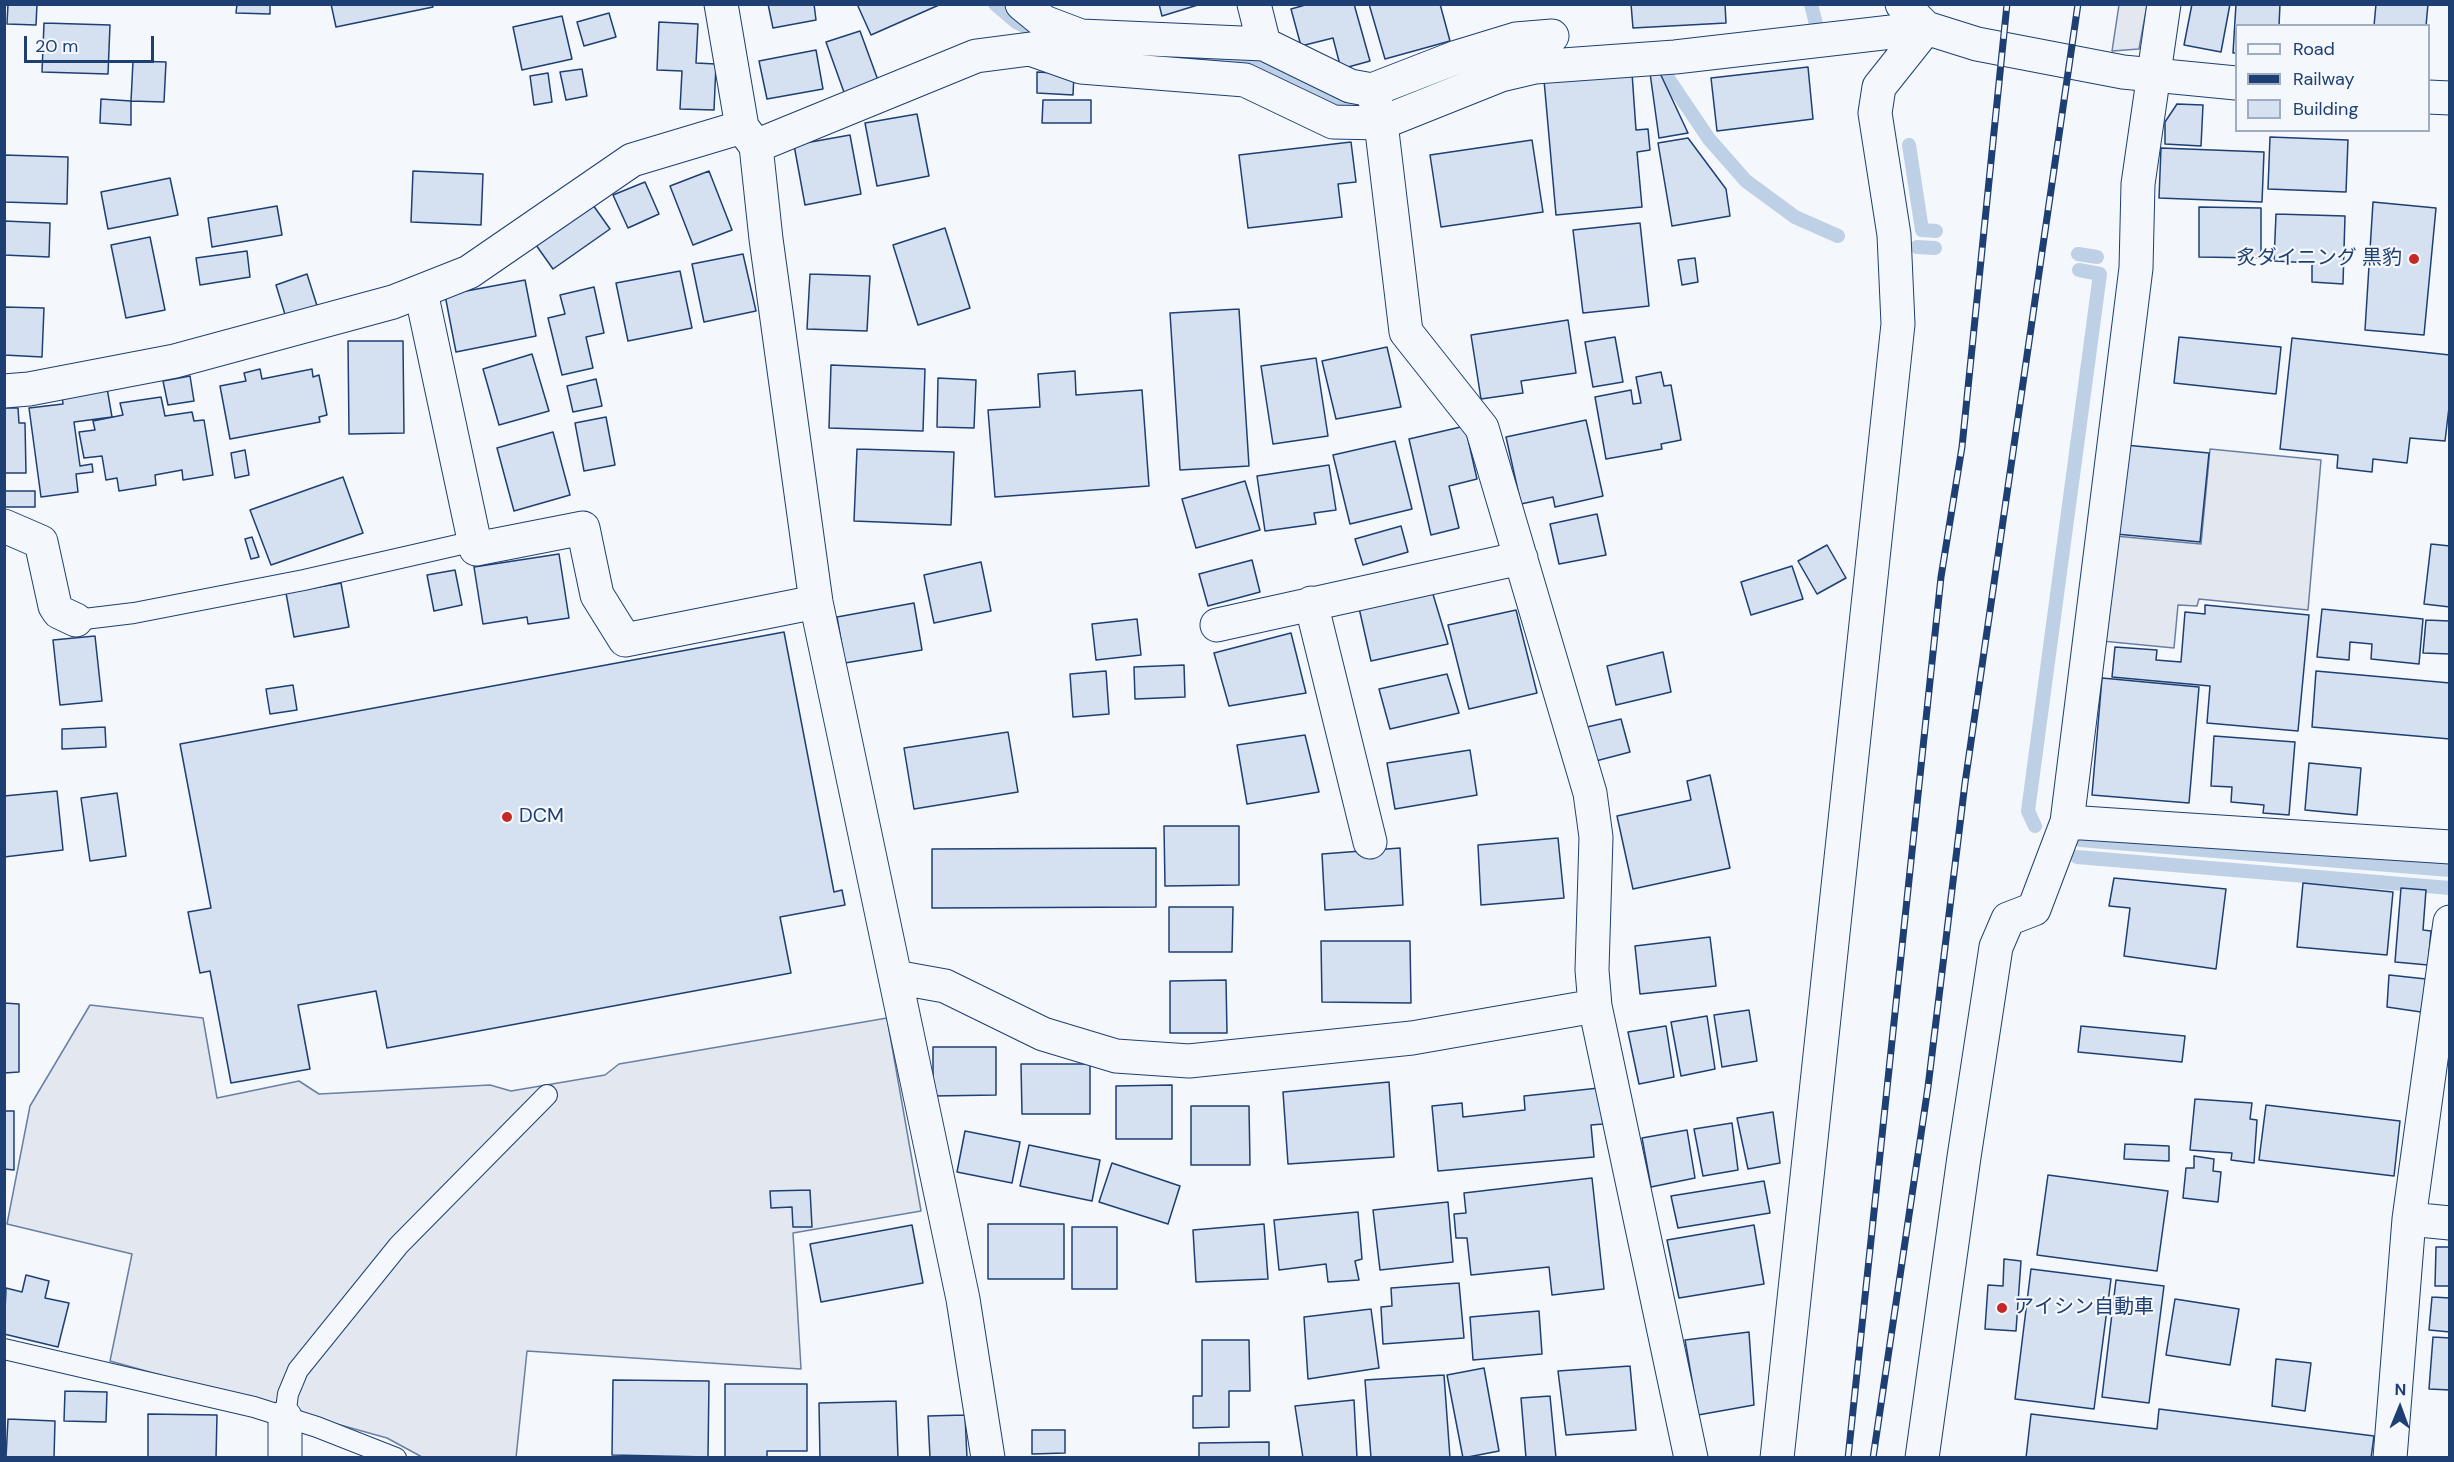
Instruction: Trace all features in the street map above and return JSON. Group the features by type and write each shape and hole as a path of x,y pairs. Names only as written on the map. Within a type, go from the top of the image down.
{"street":[{"path":"721,4 749,137 766,240 816,602 963,1299 988,1458"},
{"path":"1254,4 1264,44"},
{"path":"1902,4 1926,28"},
{"path":"1922,1458 1996,947 2008,919 2034,909 2067,822 2136,268 2138,184 2164,4"},
{"path":"1032,25 1081,67 1245,80 1333,122 1380,123 1501,75 1535,67 1620,59 1675,57 1926,28 1977,44 2153,76 2235,83"},
{"path":"4,391 29,389 175,361 393,302 469,272 632,160 749,137 976,56 1032,25 1080,36 1264,44 1350,86 1372,90 1457,57 1516,39 1552,36"},
{"path":"1777,1458 1898,324 1894,235 1875,113 1879,87 1926,28"},
{"path":"1372,90 1380,123 1406,332 1482,428 1590,793 1596,837 1592,970 1595,1006 1691,1458"},
{"path":"2430,97 2450,98"},
{"path":"421,291 476,549 583,528 597,595 625,640 816,602"},
{"path":"4,526 41,542 55,606 59,612 76,620"},
{"path":"1217,625 1521,558"},
{"path":"1311,603 1370,842"},
{"path":"2067,822 2450,847"},
{"path":"2390,1458 2409,1219 2450,922"},
{"path":"895,977 945,986 1043,1034 1116,1056 1188,1061 1412,1038 1595,1006"},
{"path":"2409,1219 2450,1222"},
{"path":"285,1417 285,1458"}],"lane":[{"path":"76,620 134,613 304,580 475,541"},
{"path":"285,1417 288,1394 298,1370 399,1245 547,1095"},
{"path":"4,1349 285,1417 396,1458"}],"shaded area":[{"path":"2119,5 2147,5 2139,49 2112,51"},
{"path":"2210,449 2321,460 2308,610 2199,599 2197,606 2178,605 2174,648 2102,641 2115,536 2201,544"},
{"path":"90,1005 203,1018 217,1098 299,1081 319,1094 490,1085 511,1091 605,1075 619,1064 887,1018 921,1211 793,1233 801,1369 527,1351 516,1458 422,1457 387,1438 110,1361 132,1254 7,1224 30,1106"}],"building":[{"path":"8,4 37,4 36,25 7,24"},
{"path":"237,4 270,4 270,14 236,13"},
{"path":"331,4 432,4 433,7 336,27"},
{"path":"768,4 814,4 816,20 773,28"},
{"path":"857,4 939,4 939,5 871,35"},
{"path":"1159,4 1201,4 1162,16"},
{"path":"1309,4 1354,4 1370,61 1341,69 1333,38 1301,46 1291,9"},
{"path":"1369,4 1440,4 1450,41 1385,59"},
{"path":"1631,4 1725,4 1726,23 1633,28"},
{"path":"2192,4 2230,4 2221,52 2184,45"},
{"path":"2236,4 2280,4 2279,24 2235,24 2235,53 2233,53"},
{"path":"2376,4 2428,4 2426,24 2374,24"},
{"path":"609,13 616,37 584,46 577,22"},
{"path":"562,16 572,59 522,70 513,27"},
{"path":"659,22 698,24 696,63 716,64 714,110 680,109 682,71 657,70"},
{"path":"44,23 110,25 108,74 42,72"},
{"path":"860,31 879,83 845,95 826,42"},
{"path":"816,50 823,89 767,99 759,61"},
{"path":"133,61 166,62 164,102 131,101"},
{"path":"1808,67 1813,119 1717,131 1711,78"},
{"path":"582,69 587,96 566,100 560,72"},
{"path":"1659,71 1688,133 1659,138 1650,73"},
{"path":"1037,72 1074,74 1073,95 1037,93"},
{"path":"548,73 552,102 534,105 530,76"},
{"path":"1632,73 1636,130 1648,129 1650,150 1637,152 1642,207 1556,215 1544,80"},
{"path":"101,99 131,101 131,125 100,123"},
{"path":"1043,100 1091,100 1091,123 1042,123"},
{"path":"2177,104 2203,105 2201,146 2165,144 2165,122"},
{"path":"917,114 929,176 877,186 865,123"},
{"path":"850,135 861,194 805,205 794,145"},
{"path":"2270,137 2348,140 2346,192 2268,189"},
{"path":"1688,138 1726,189 1730,216 1672,226 1658,143"},
{"path":"1532,140 1543,212 1441,227 1430,155"},
{"path":"1351,142 1356,182 1338,184 1342,217 1248,228 1239,155"},
{"path":"2161,148 2264,152 2262,202 2159,198"},
{"path":"4,155 68,157 67,204 4,202"},
{"path":"413,171 483,174 481,225 411,222"},
{"path":"709,171 732,230 693,245 670,186"},
{"path":"170,178 178,215 108,229 101,192"},
{"path":"645,182 659,214 628,228 613,195"},
{"path":"588,198 610,229 553,269 531,238"},
{"path":"2373,202 2436,208 2424,335 2365,330"},
{"path":"277,206 282,235 212,247 208,218"},
{"path":"2199,207 2261,208 2261,258 2199,257"},
{"path":"2276,214 2345,216 2343,284 2312,282 2312,263 2274,261"},
{"path":"4,221 50,223 49,257 4,255"},
{"path":"1640,223 1649,306 1583,313 1573,230"},
{"path":"945,228 970,308 918,325 893,245"},
{"path":"150,237 165,310 126,318 111,245"},
{"path":"247,251 250,277 200,285 196,258"},
{"path":"743,254 756,311 704,322 692,264"},
{"path":"1695,258 1698,282 1682,285 1678,260"},
{"path":"680,271 692,328 628,341 616,283"},
{"path":"307,274 319,312 287,321 276,285"},
{"path":"810,274 870,276 867,331 807,329"},
{"path":"525,280 536,336 456,352 445,295"},
{"path":"594,287 604,333 586,337 593,368 562,375 548,318 565,314 560,295"},
{"path":"4,307 44,308 42,357 4,355"},
{"path":"1239,309 1249,466 1180,470 1170,313"},
{"path":"1568,320 1576,373 1521,381 1523,393 1481,399 1471,335"},
{"path":"1615,337 1623,382 1593,387 1585,342"},
{"path":"2179,337 2281,347 2276,394 2174,383"},
{"path":"2292,338 2450,355 2450,399 2445,441 2410,438 2407,463 2373,459 2372,472 2337,468 2338,455 2280,449"},
{"path":"348,341 403,341 404,433 349,434"},
{"path":"1387,347 1401,407 1336,419 1322,361"},
{"path":"532,354 549,411 499,425 483,369"},
{"path":"1316,358 1328,436 1273,444 1261,366"},
{"path":"831,365 925,369 923,431 829,428"},
{"path":"260,369 262,379 312,369 313,377 319,375 327,415 319,417 320,422 230,439 220,386 246,381 244,373"},
{"path":"1075,371 1076,395 1142,390 1149,486 995,497 988,410 1040,407 1038,374"},
{"path":"1661,372 1664,386 1671,385 1681,440 1661,444 1662,449 1606,459 1595,397 1631,390 1633,404 1641,403 1636,377"},
{"path":"190,376 194,401 168,405 163,381"},
{"path":"938,378 976,380 974,428 937,427"},
{"path":"596,379 602,406 573,412 567,386"},
{"path":"107,388 112,417 74,422 80,466 92,464 93,472 76,474 78,492 41,497 29,408 63,404 62,395"},
{"path":"161,397 165,416 192,412 194,421 204,420 213,475 183,480 182,470 155,475 156,485 119,491 117,478 106,480 102,456 84,458 79,432 95,430 93,421 123,415 120,403"},
{"path":"4,408 18,408 19,423 25,423 26,473 4,473"},
{"path":"606,417 615,465 584,471 575,423"},
{"path":"1586,420 1603,496 1555,507 1553,497 1521,504 1506,437"},
{"path":"1465,426 1477,479 1449,486 1459,528 1431,535 1409,439"},
{"path":"553,432 570,495 514,511 497,448"},
{"path":"1395,441 1412,509 1350,524 1333,455"},
{"path":"2125,445 2209,453 2200,542 2116,534"},
{"path":"857,449 954,452 951,525 854,521"},
{"path":"245,450 249,475 235,478 231,453"},
{"path":"1329,465 1336,510 1314,513 1316,524 1265,531 1257,476"},
{"path":"343,477 363,533 271,565 250,510"},
{"path":"1245,481 1260,530 1196,548 1182,499"},
{"path":"4,491 35,491 35,507 4,507"},
{"path":"1597,514 1606,555 1559,564 1550,524"},
{"path":"1401,526 1408,552 1363,565 1355,539"},
{"path":"252,537 259,557 251,559 245,539"},
{"path":"2431,544 2450,546 2450,607 2424,604"},
{"path":"1827,545 1846,578 1817,594 1798,561"},
{"path":"559,554 569,618 528,624 527,617 483,624 474,567"},
{"path":"1252,560 1260,592 1208,606 1199,574"},
{"path":"981,562 991,611 934,623 924,575"},
{"path":"1792,566 1803,599 1751,615 1741,582"},
{"path":"455,570 462,605 434,611 427,575"},
{"path":"341,583 349,627 294,637 286,593"},
{"path":"1432,591 1448,644 1371,661 1359,608"},
{"path":"914,603 922,650 845,663 837,617"},
{"path":"2205,605 2309,615 2298,731 2207,723 2210,686 2112,677 2115,647 2157,650 2156,660 2181,662 2185,612 2205,614"},
{"path":"2322,609 2423,619 2419,664 2371,659 2372,644 2350,642 2349,660 2317,657"},
{"path":"1516,610 1537,693 1469,709 1448,625"},
{"path":"1137,619 1141,655 1096,660 1092,624"},
{"path":"2426,620 2450,621 2450,654 2423,653"},
{"name":"DCM","path":"784,632 834,892 842,890 845,905 780,917 791,973 387,1048 376,991 298,1005 310,1069 231,1083 210,971 200,973 188,912 211,908 180,744"},
{"path":"1291,633 1306,693 1229,706 1214,653"},
{"path":"95,636 102,701 60,705 53,640"},
{"path":"1663,652 1671,692 1616,705 1607,666"},
{"path":"1184,665 1185,697 1135,699 1134,667"},
{"path":"1106,671 1109,714 1073,717 1070,674"},
{"path":"2316,671 2450,683 2450,739 2312,727"},
{"path":"1447,674 1459,713 1390,729 1379,689"},
{"path":"2102,678 2199,687 2189,803 2092,795"},
{"path":"293,685 297,710 270,714 266,689"},
{"path":"1621,719 1630,752 1592,762 1583,728"},
{"path":"105,727 106,747 62,749 62,729"},
{"path":"1008,732 1018,792 914,809 904,748"},
{"path":"1305,735 1319,792 1247,804 1237,745"},
{"path":"2214,736 2295,742 2289,815 2263,813 2264,805 2231,802 2232,787 2211,786"},
{"path":"1470,750 1477,795 1395,809 1387,763"},
{"path":"2309,763 2361,768 2357,815 2305,810"},
{"path":"1710,775 1730,868 1633,889 1617,816 1691,800 1687,781"},
{"path":"57,791 63,850 4,857 4,796"},
{"path":"117,793 126,856 90,861 81,798"},
{"path":"1164,826 1239,826 1239,885 1165,886"},
{"path":"1558,838 1564,898 1481,905 1478,845"},
{"path":"1156,848 1156,907 932,908 932,849"},
{"path":"1400,848 1403,905 1325,910 1322,854"},
{"path":"2114,878 2226,889 2216,969 2124,956 2130,908 2109,906"},
{"path":"2303,883 2393,892 2387,955 2297,947"},
{"path":"2401,888 2426,890 2423,930 2431,931 2428,965 2395,962"},
{"path":"1169,907 1233,907 1232,952 1169,952"},
{"path":"1710,937 1716,986 1640,994 1635,946"},
{"path":"1321,941 1410,941 1411,1003 1322,1002"},
{"path":"2389,975 2426,979 2421,1012 2387,1007"},
{"path":"1226,980 1227,1033 1170,1033 1170,981"},
{"path":"4,1003 19,1004 19,1072 4,1073"},
{"path":"1749,1010 1757,1061 1722,1067 1714,1015"},
{"path":"1707,1016 1715,1069 1681,1076 1671,1022"},
{"path":"1666,1026 1674,1077 1639,1084 1628,1032"},
{"path":"2081,1026 2185,1036 2182,1062 2078,1052"},
{"path":"933,1047 996,1047 996,1095 933,1096"},
{"path":"1021,1064 1090,1064 1090,1114 1022,1114"},
{"path":"1389,1082 1394,1157 1288,1164 1283,1092"},
{"path":"1172,1085 1172,1139 1116,1139 1116,1086"},
{"path":"1599,1088 1603,1124 1591,1125 1594,1157 1438,1171 1432,1106 1462,1103 1463,1117 1525,1110 1524,1096"},
{"path":"2195,1099 2252,1103 2250,1119 2257,1120 2254,1163 2231,1160 2232,1153 2190,1150"},
{"path":"2266,1105 2400,1121 2394,1176 2259,1160"},
{"path":"1191,1106 1249,1106 1250,1165 1191,1165"},
{"path":"4,1111 14,1111 14,1170 4,1169"},
{"path":"1773,1112 1780,1163 1748,1169 1737,1118"},
{"path":"1732,1123 1738,1170 1703,1176 1694,1129"},
{"path":"1687,1130 1695,1178 1651,1187 1642,1138"},
{"path":"965,1131 1020,1142 1012,1183 957,1172"},
{"path":"2125,1144 2169,1146 2169,1161 2124,1159"},
{"path":"1029,1145 1100,1160 1092,1201 1020,1186"},
{"path":"2194,1156 2214,1159 2213,1171 2221,1172 2218,1202 2183,1198 2186,1168 2194,1168"},
{"path":"1112,1163 1180,1186 1168,1224 1099,1202"},
{"path":"2048,1175 2168,1191 2157,1271 2037,1255"},
{"path":"1592,1178 1604,1289 1552,1295 1549,1267 1471,1275 1467,1238 1456,1238 1454,1214 1466,1213 1464,1193"},
{"path":"1764,1181 1770,1213 1678,1228 1671,1196"},
{"path":"810,1190 812,1227 793,1227 792,1207 771,1208 770,1191"},
{"path":"1448,1202 1453,1262 1380,1270 1373,1210"},
{"path":"1358,1212 1362,1259 1355,1261 1359,1280 1328,1282 1326,1264 1279,1270 1274,1220"},
{"path":"988,1224 1064,1224 1064,1279 988,1279"},
{"path":"1264,1224 1268,1279 1196,1282 1193,1230"},
{"path":"912,1225 923,1283 821,1302 810,1244"},
{"path":"1754,1225 1764,1284 1679,1298 1667,1240"},
{"path":"1072,1227 1117,1227 1117,1289 1072,1289"},
{"path":"2436,1247 2450,1247 2450,1286 2435,1286"},
{"path":"2004,1259 2021,1261 2016,1331 1985,1329 1988,1285 2003,1286"},
{"path":"2031,1269 2111,1279 2094,1409 2015,1399"},
{"path":"26,1275 49,1281 45,1298 69,1303 58,1347 4,1334 6,1288 22,1292"},
{"path":"2116,1280 2164,1286 2149,1403 2102,1397"},
{"path":"1459,1283 1464,1338 1383,1344 1381,1307 1392,1306 1391,1288"},
{"path":"2432,1297 2450,1298 2450,1332 2429,1330"},
{"path":"2175,1299 2239,1309 2230,1365 2166,1355"},
{"path":"1371,1309 1379,1368 1308,1379 1304,1317"},
{"path":"1539,1311 1542,1354 1473,1360 1470,1317"},
{"path":"1749,1332 1754,1405 1698,1415 1685,1340"},
{"path":"2433,1337 2450,1338 2450,1390 2429,1389"},
{"path":"1202,1340 1249,1340 1250,1391 1229,1391 1229,1427 1193,1428 1193,1396 1202,1396"},
{"path":"2276,1359 2311,1363 2305,1411 2272,1406"},
{"path":"1630,1366 1636,1430 1566,1435 1558,1371"},
{"path":"1484,1368 1499,1451 1463,1458 1447,1375"},
{"path":"1444,1375 1450,1458 1371,1458 1365,1380"},
{"path":"613,1380 709,1381 708,1457 612,1455"},
{"path":"725,1384 807,1384 807,1451 767,1451 767,1458 725,1458"},
{"path":"65,1391 107,1392 106,1422 64,1421"},
{"path":"1550,1396 1556,1458 1526,1458 1521,1398"},
{"path":"1354,1400 1357,1458 1303,1458 1295,1406"},
{"path":"896,1401 898,1458 820,1458 819,1403"},
{"path":"2159,1409 2374,1436 2371,1458 2026,1458 2031,1414 2157,1429"},
{"path":"148,1414 217,1415 216,1458 148,1458"},
{"path":"965,1415 967,1458 930,1458 928,1416"},
{"path":"8,1419 55,1421 54,1458 6,1458"},
{"path":"1032,1430 1065,1430 1065,1453 1032,1454"},
{"path":"1269,1442 1269,1458 1199,1458 1199,1443"}],"waterway":[{"path":"995,4 1016,22 1036,32"},
{"path":"1811,4 1816,24"},
{"path":"1180,56 1268,66 1341,100 1359,101"},
{"path":"1655,59 1709,139 1746,181 1795,217 1838,236"},
{"path":"1909,145 1922,230 1936,231"},
{"path":"1917,247 1935,248"},
{"path":"2078,254 2097,257"},
{"path":"2035,826 2028,811 2100,274 2079,270"},
{"path":"2080,840 2450,870"},
{"path":"2077,857 2450,888"}],"railway":[{"path":"1848,1458 1941,577 1962,447 2007,4"},
{"path":"1873,1458 1928,1087 1965,783 2078,4"}],"place":[{"name":"炙ダイニング 黒豹","path":"2414,259"},
{"name":"DCM","path":"507,817"},
{"name":"アイシン自動車","path":"2002,1308"}]}
